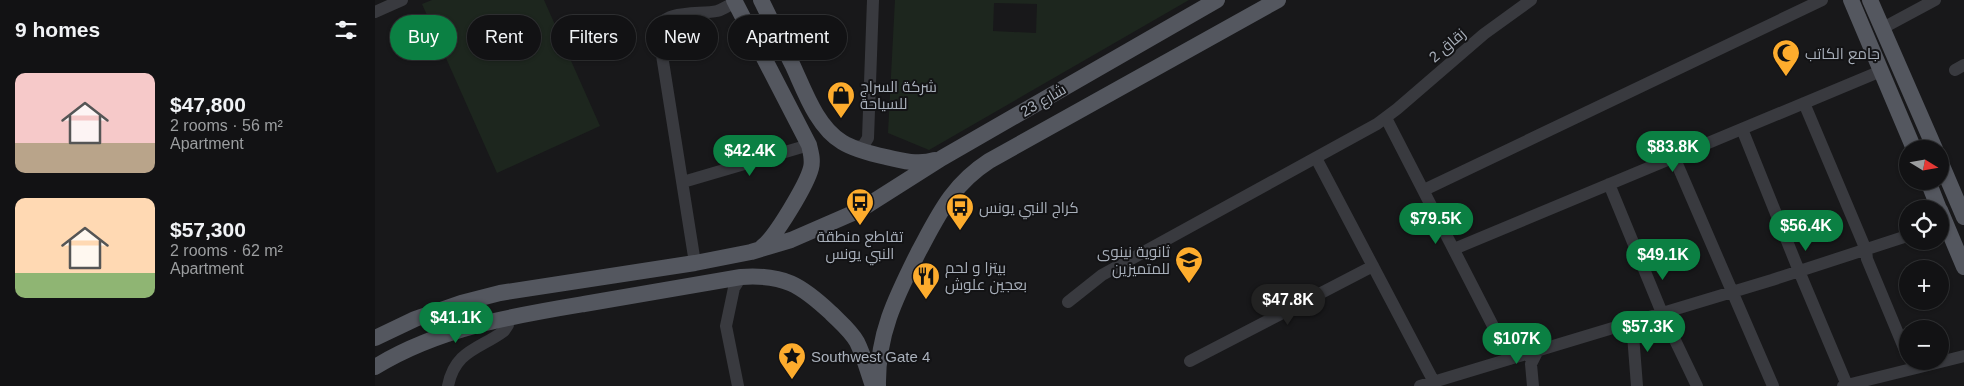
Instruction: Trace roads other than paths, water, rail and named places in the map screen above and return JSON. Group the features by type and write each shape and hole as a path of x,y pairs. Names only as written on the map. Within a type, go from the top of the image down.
{"main road":[{"path":"761,0 822,122 842,142 882,156 911,162 922,163 942,158"},
{"name":"شارع 23","path":"375,338 429,314 500,293 751,252 800,236 845,218 942,158 1217,0"},
{"name":"شارع 23","path":"878,386 884,329 897,294 943,206 965,178 989,161 1278,0"},
{"path":"1851,0 1910,140"},
{"path":"1869,0 1931,140"},
{"path":"735,1 809,145 812,157 811,168 781,224 767,244 751,252"},
{"path":"1949,174 1958,186 1964,218"},
{"path":"1949,234 1964,267"},
{"path":"375,367 404,351 431,340 508,317 741,277 765,276 785,280 801,288 816,299 842,324 857,342 873,386"},
{"path":"500,293 508,317"}],"street":[{"path":"375,12 402,0"},
{"path":"852,147 863,146 868,138 873,0"},
{"name":"زقاق 2","path":"1068,302 1102,275 1387,118 1484,34 1531,0"},
{"path":"1424,190 1822,0"},
{"path":"1881,29 1935,0"},
{"path":"695,262 658,30 659,24 672,16 715,11 735,1"},
{"path":"1454,249 1881,71"},
{"path":"1804,103 1866,250 1867,259 1899,336"},
{"path":"1387,118 1510,359"},
{"path":"1742,129 1845,386 1899,369"},
{"path":"683,182 809,145"},
{"path":"1674,157 1734,291 1773,386"},
{"path":"1316,158 1434,382"},
{"path":"1609,184 1662,313 1697,386"},
{"path":"1419,386 1434,382 1453,381 1538,350 1899,239"},
{"path":"1191,361 1373,266"},
{"path":"738,386 725,326 735,288 741,277"},
{"path":"449,386 453,371 463,356 504,331 508,325 508,317"},
{"path":"1632,322 1637,386"},
{"path":"1533,386 1531,364 1538,350"},
{"path":"1949,359 1964,356"}],"place":[{"name":"جامع الكاتب","path":"1786,77"},
{"name":"شركة السراج للسياحة","path":"841,119"},
{"name":"تقاطع منطقة النبي يونس","path":"860,226"},
{"name":"كراج النبي يونس","path":"960,231"},
{"name":"ثانوية نينوى للمتميزين","path":"1189,284"},
{"name":"بيتزا و لحم بعجين علوش","path":"926,300"},
{"name":"Southwest Gate 4","path":"792,380"}]}
